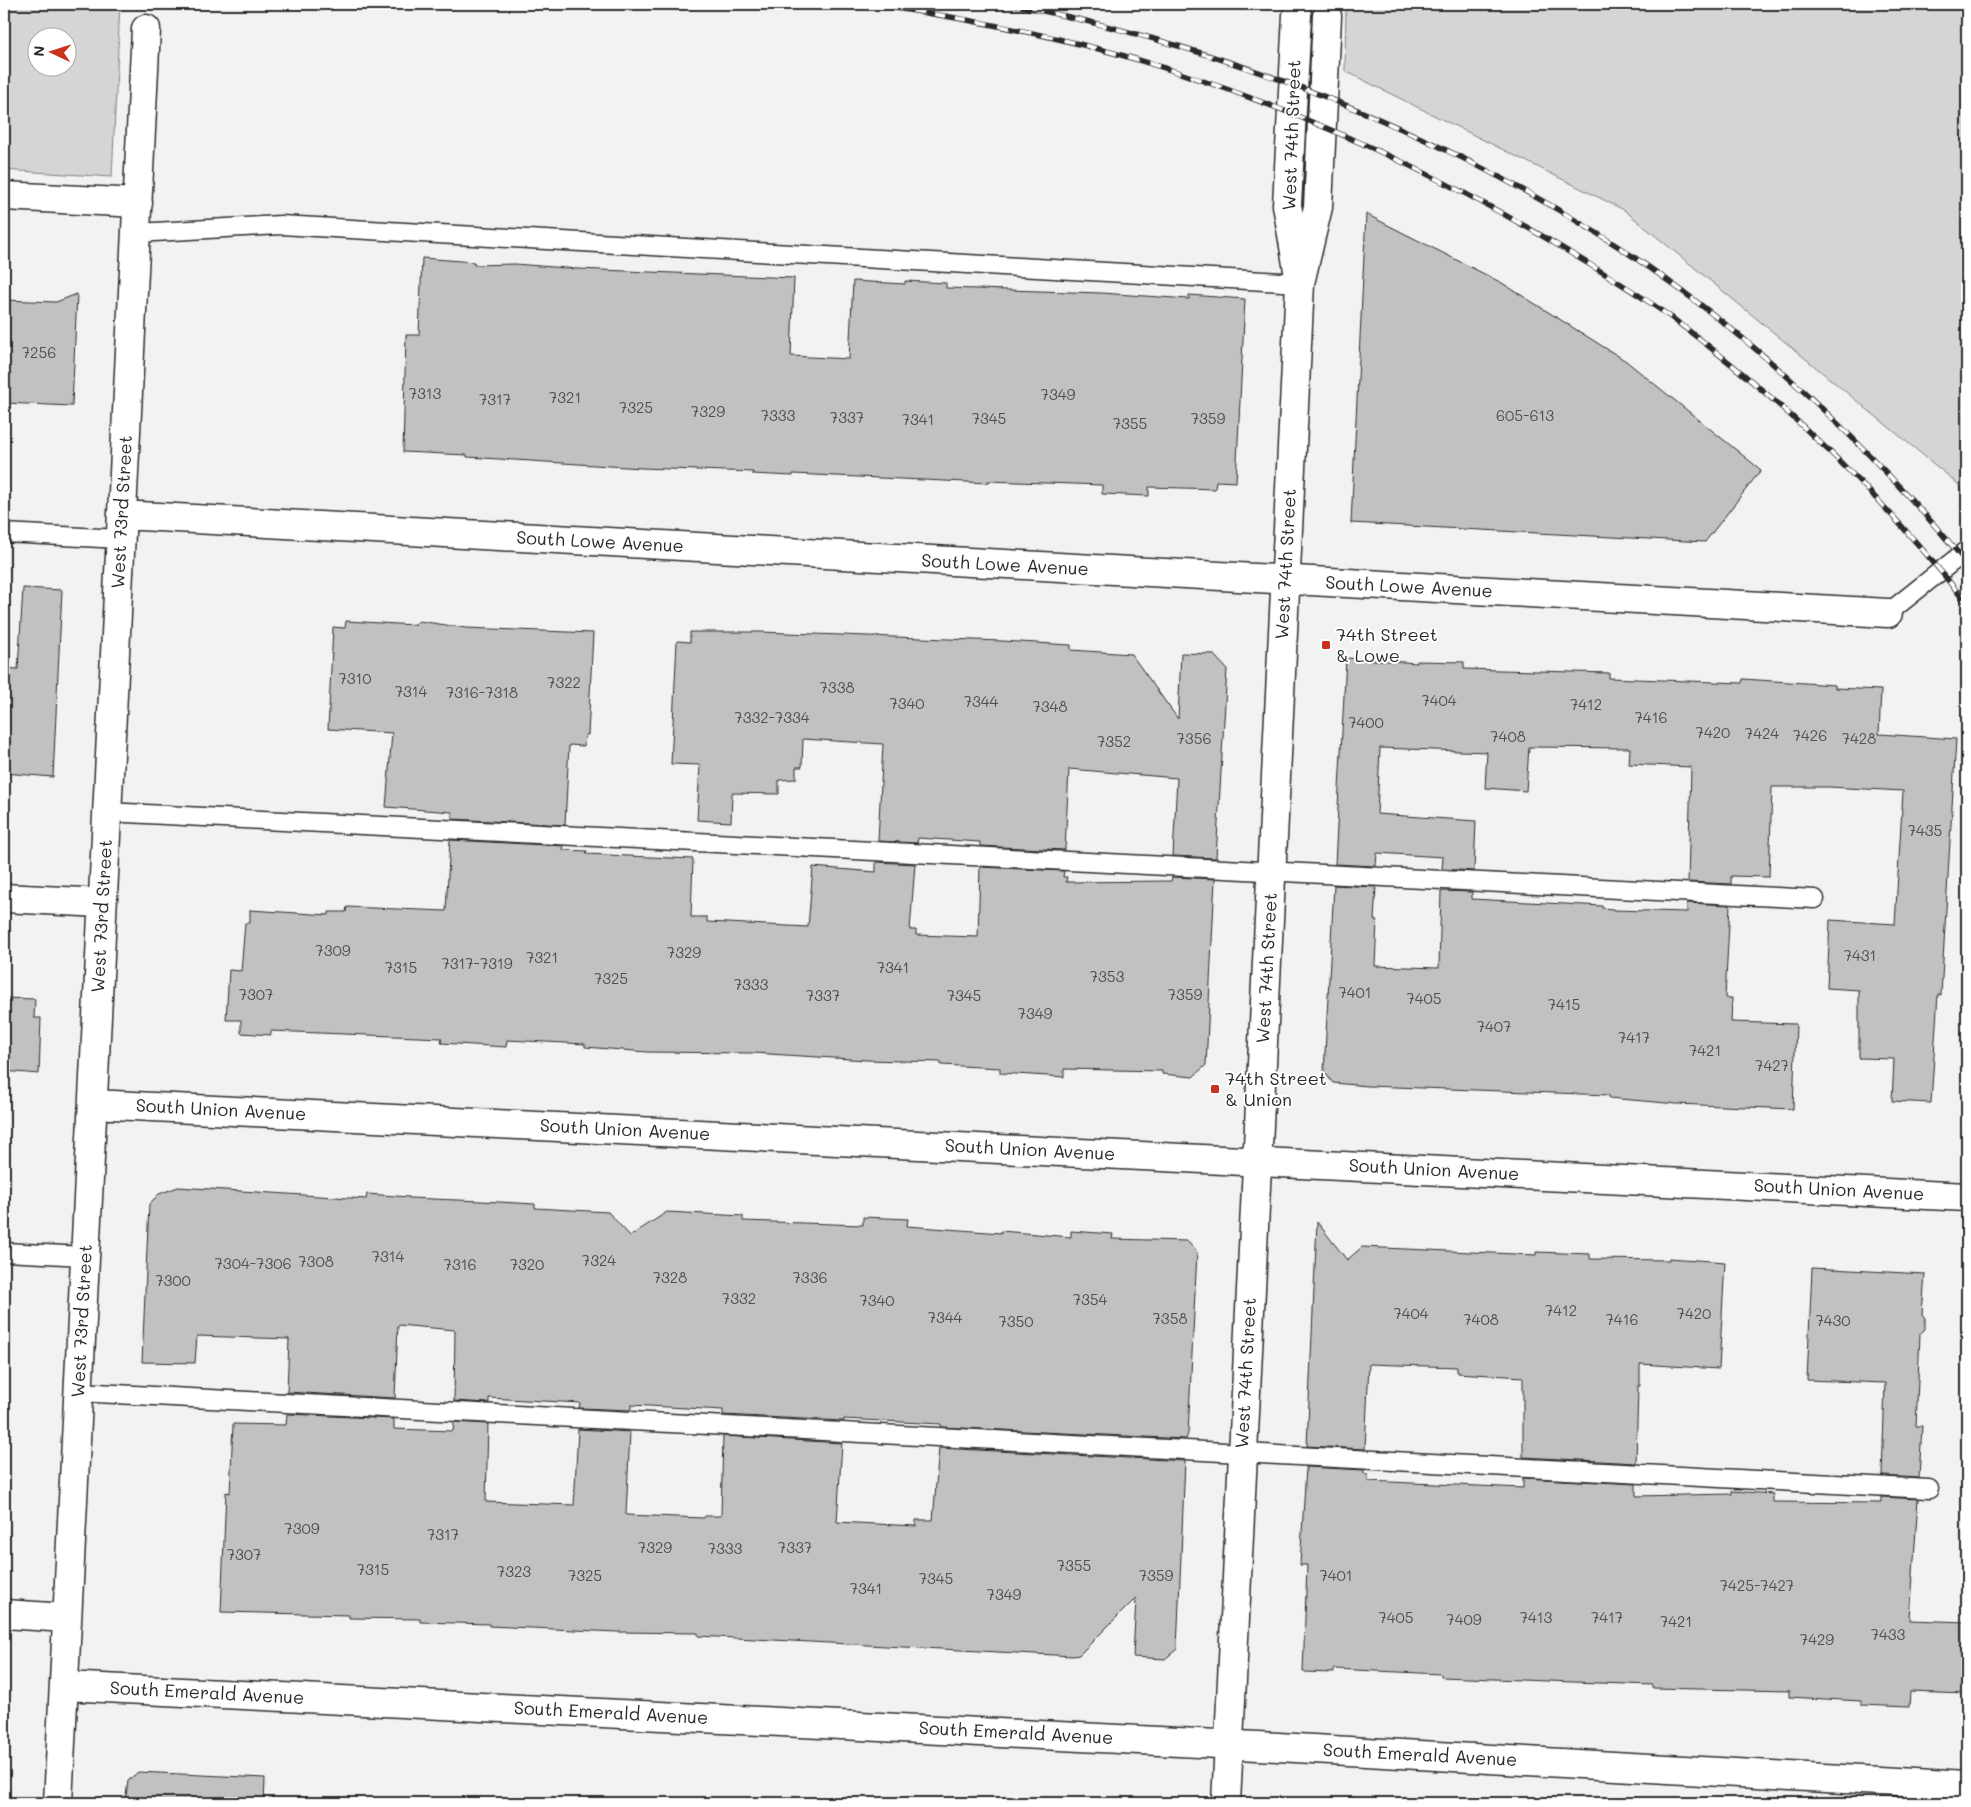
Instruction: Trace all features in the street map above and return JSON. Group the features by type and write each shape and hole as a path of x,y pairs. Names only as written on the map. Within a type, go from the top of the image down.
{"street":[{"name":"West 74th Street","path":"1297,15 1287,206 1300,283"},
{"name":"West 74th Street","path":"1226,1803 1300,283 1318,207 1328,16"},
{"name":"West 73rd Street","path":"58,1803 146,29"},
{"path":"4,196 138,204"},
{"name":"South Lowe Avenue","path":"121,527 1286,580 1888,613"},
{"path":"4,898 102,903"},
{"name":"South Union Avenue","path":"93,1104 1967,1197"},
{"path":"4,1614 67,1618"},
{"name":"South Emerald Avenue","path":"64,1686 1228,1744 1967,1786"}],"lane":[{"path":"136,233 281,225 1300,283"},
{"path":"4,533 121,527"},
{"path":"1888,613 1967,550"},
{"path":"107,812 1815,899"},
{"path":"4,1252 85,1256"},
{"path":"78,1392 1929,1489"}],"shaded area":[{"path":"4,4 120,4 112,177 4,170"},
{"path":"1346,4 1967,4 1967,499 1957,483 1624,210 1345,71"}],"building":[{"path":"1366,214 1502,283 1626,361 1761,470 1705,542 1351,523"},
{"path":"422,258 474,262 474,265 515,264 578,269 794,278 791,356 849,359 853,281 905,284 905,281 946,283 946,288 1101,293 1189,299 1189,295 1245,299 1236,482 1216,481 1215,489 1149,487 1149,496 1102,494 1102,485 988,481 988,483 793,474 793,476 752,474 753,472 642,468 403,452 406,335 419,335"},
{"path":"77,294 72,406 4,403 4,300 56,302"},
{"path":"23,588 62,590 53,777 4,773 4,668 18,669"},
{"path":"346,621 414,625 419,621 466,628 593,633 588,735 585,735 584,746 569,745 565,825 452,819 452,812 386,807 392,733 328,729 333,627 345,628"},
{"path":"690,632 760,632 1002,641 1071,645 1071,650 1131,654 1178,719 1181,653 1213,654 1227,669 1216,858 1173,856 1177,778 1069,769 1065,850 980,846 980,842 918,838 917,843 878,841 883,744 803,739 802,767 796,767 796,779 779,780 779,794 732,793 731,822 697,820 700,765 671,764 677,641 690,642"},
{"path":"1346,658 1417,663 1417,661 1464,662 1464,669 1609,673 1609,678 1742,683 1743,679 1835,685 1835,688 1881,690 1879,734 1956,739 1941,995 1938,994 1931,1103 1892,1101 1894,1059 1859,1058 1859,990 1827,988 1830,920 1895,924 1903,791 1829,787 1772,787 1769,877 1731,876 1731,884 1688,882 1691,767 1629,764 1630,748 1529,747 1526,791 1485,788 1487,752 1380,748 1377,814 1476,821 1474,871 1442,869 1443,857 1377,853 1376,866 1335,864"},
{"path":"450,840 564,846 563,850 587,851 586,854 693,859 691,917 707,917 707,922 808,927 813,867 876,872 876,862 915,864 910,930 916,930 916,935 978,937 980,867 1064,871 1063,877 1067,877 1066,882 1171,881 1172,877 1215,879 1206,1065 1193,1077 1162,1074 1162,1071 1064,1069 1064,1077 1000,1073 1000,1068 941,1065 941,1062 866,1060 753,1053 647,1052 585,1047 585,1044 507,1040 506,1047 441,1043 442,1038 271,1031 271,1035 241,1033 241,1020 226,1020 229,970 241,971 245,923 250,923 250,910 329,915 329,912 346,912 347,907 446,911"},
{"path":"1334,885 1376,887 1374,920 1377,920 1375,966 1439,968 1441,891 1472,892 1472,899 1602,906 1602,908 1613,910 1687,912 1687,903 1730,905 1725,998 1732,998 1731,1022 1796,1024 1793,1109 1677,1104 1609,1098 1609,1095 1333,1083 1324,1072"},
{"path":"4,998 35,999 34,1018 41,1018 39,1074 4,1071"},
{"path":"178,1187 366,1199 367,1194 535,1204 535,1208 608,1212 630,1236 667,1212 743,1216 743,1221 863,1225 863,1217 908,1219 907,1226 1071,1237 1071,1231 1113,1234 1112,1239 1187,1241 1197,1252 1188,1434 1186,1439 941,1427 941,1424 723,1415 723,1410 631,1405 631,1410 579,1408 580,1403 489,1398 489,1403 454,1401 455,1330 398,1325 395,1398 287,1392 289,1339 197,1336 195,1363 142,1362 149,1204 159,1194"},
{"path":"1317,1222 1347,1260 1362,1247 1536,1255 1536,1252 1590,1254 1590,1259 1669,1260 1669,1258 1725,1262 1719,1369 1640,1364 1636,1463 1523,1457 1523,1377 1457,1373 1457,1367 1369,1364 1365,1449 1307,1446"},
{"path":"1812,1268 1925,1274 1922,1314 1925,1318 1925,1329 1920,1334 1916,1426 1922,1426 1919,1478 1882,1476 1885,1383 1807,1380"},
{"path":"287,1414 394,1419 394,1429 453,1431 454,1422 488,1424 486,1502 574,1505 578,1429 630,1432 626,1515 704,1518 705,1516 721,1516 723,1436 842,1443 837,1522 916,1526 916,1520 933,1520 939,1448 1185,1461 1177,1649 1165,1659 1133,1657 1136,1598 1079,1655 1073,1656 698,1636 698,1633 617,1632 489,1626 489,1624 420,1622 420,1619 349,1618 349,1615 221,1612 226,1492 230,1493 233,1424 286,1425"},
{"path":"1306,1467 1364,1470 1364,1474 1368,1474 1368,1481 1523,1488 1523,1478 1636,1484 1636,1496 1732,1494 1732,1491 1773,1494 1773,1502 1881,1503 1881,1497 1918,1499 1910,1620 1967,1622 1967,1694 1910,1692 1909,1707 1861,1705 1861,1701 1789,1697 1789,1691 1653,1688 1653,1685 1441,1677 1441,1674 1334,1669 1334,1673 1303,1672 1307,1565 1300,1565"},
{"path":"138,1772 265,1778 264,1803 125,1803 128,1781"}],"railway":[{"path":"869,4 947,16 1024,31 1139,60 1177,72 1329,129 1427,174 1475,199 1608,276 1672,318 1713,349 1792,416 1866,488 1935,564 1967,604"},
{"path":"1010,4 1087,21 1163,42 1238,65 1313,92 1386,122 1457,155 1527,192 1595,232 1647,266 1747,342 1794,383 1884,470 1967,563"}],"place":[{"name":"74th Street & Lowe","path":"1326,645"},
{"name":"74th Street & Union","path":"1215,1089"}]}
